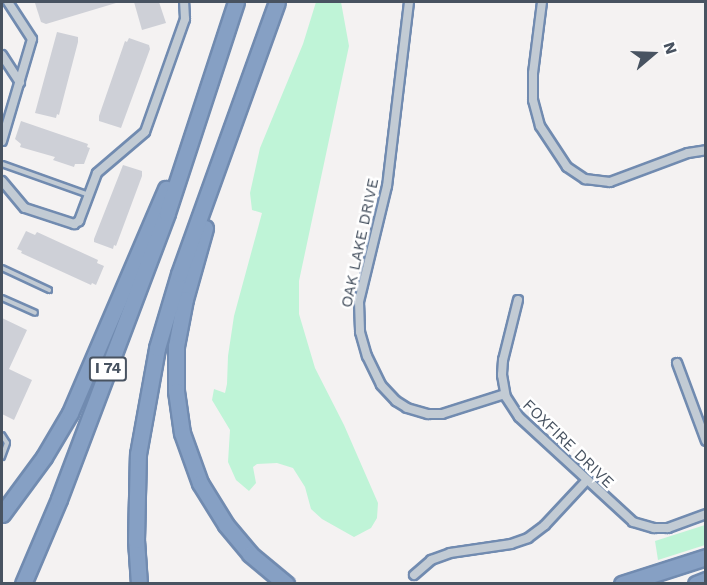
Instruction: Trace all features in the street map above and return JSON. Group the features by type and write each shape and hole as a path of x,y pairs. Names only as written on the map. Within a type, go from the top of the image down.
{"highway":[{"name":"I 74","path":"23,583 59,499 167,213 185,152 236,2"},
{"name":"I 74","path":"139,584 137,476 142,422 151,373 179,274 238,116 277,2"},
{"path":"238,116 180,322 175,374 178,412 187,451 208,499 250,554 286,584"},
{"path":"2,514 53,443 70,413 157,209 185,152"},
{"path":"2,508 24,485"},
{"path":"622,584 705,557"},
{"path":"696,584 705,580"}],"street":[{"path":"2,141 32,39 8,2"},
{"path":"2,181 25,208 74,224 81,219 100,169 145,132 185,19 184,2"},
{"name":"OAK LAKE DRIVE","path":"409,2 387,186 359,302 362,340 372,367 387,392 396,401 416,411 447,413 505,394"},
{"path":"542,2 533,73 533,100 540,126 567,167 585,178 610,182 688,153 705,150"},
{"path":"2,55 20,83"},
{"name":"FOXFIRE DRIVE","path":"518,300 502,360 505,394 512,409 523,422 621,514 645,527 668,528 705,514"},
{"path":"677,363 705,441"},
{"path":"414,575 431,560 450,554 511,544 528,538 545,525 586,481"}],"lane":[{"path":"2,164 89,195"},
{"path":"2,268 49,290"},
{"path":"2,298 35,313"},
{"path":"2,435 7,443 2,457"}],"green space":[{"path":"316,2 341,2 349,46 299,281 299,314 315,368 344,425 378,503 377,518 371,528 354,537 322,519 311,509 305,487 293,468 277,463 257,464 253,467 256,483 249,491 236,480 228,462 230,430 212,400 214,389 225,393 234,316 262,213 252,210 250,193 260,148 303,44"},
{"path":"705,525 705,545 658,560 655,541"}],"building":[{"path":"134,2 159,2 166,23 142,30"},
{"path":"35,3 116,3 46,24 41,22"},
{"path":"57,32 78,37 78,42 59,115 57,114 56,118 35,113"},
{"path":"129,38 149,45 150,49 121,128 99,121 99,116 125,41 127,42"},
{"path":"21,121 88,144 87,147 90,148 84,164 75,164 74,167 53,160 55,157 20,147 21,144 15,139"},
{"path":"123,165 142,171 142,176 113,249 94,242 94,239"},
{"path":"26,231 35,235 37,232 98,260 97,263 104,266 96,285 92,283 91,285 21,253 22,251 17,249"},
{"path":"2,318 27,330 9,369 32,380 14,420 2,414"}]}
